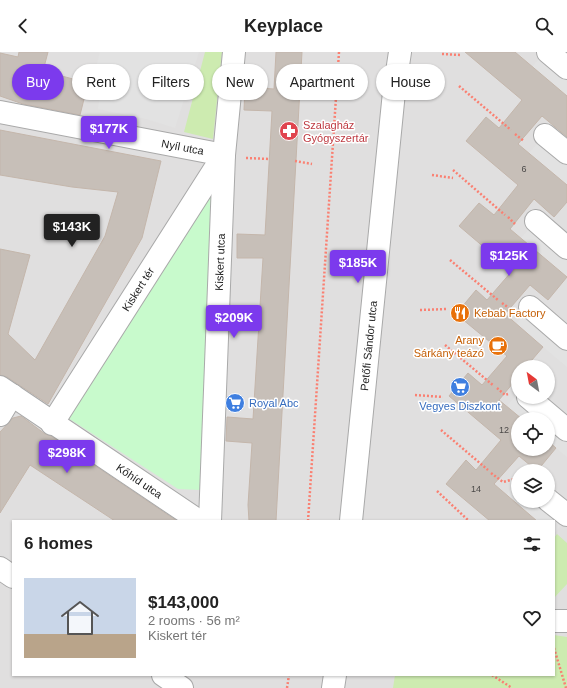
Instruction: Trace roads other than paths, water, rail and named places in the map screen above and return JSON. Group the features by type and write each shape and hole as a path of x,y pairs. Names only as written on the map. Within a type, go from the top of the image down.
{"street":[{"name":"Kiskert utca","path":"210,520 233,156 234,52"},
{"name":"Petőfi Sándor utca","path":"352,520 394,92 400,52"},
{"path":"548,52 567,68"},
{"name":"Nyíl utca","path":"0,112 233,156"},
{"path":"545,135 567,153"},
{"name":"Kiskert tér","path":"52,424 233,156"},
{"path":"536,221 567,248"},
{"path":"530,307 567,339"},
{"path":"0,415 6,391"},
{"name":"Kőhíd utca","path":"6,391 52,424 197,520"},
{"path":"536,404 567,430"},
{"path":"555,506 567,515"},
{"path":"0,568 12,576"},
{"path":"555,621 567,621"},
{"path":"164,676 182,688"},
{"path":"190,688 191,676"},
{"path":"333,688 335,676"}],"place":[{"name":"Szalagház Gyógyszertár","path":"289,131"},
{"name":"Kebab Factory","path":"460,313"},
{"name":"Arany Sárkány teázó","path":"498,346"},
{"name":"Vegyes Diszkont","path":"460,387"},
{"name":"Royal Abc","path":"235,403"}]}
